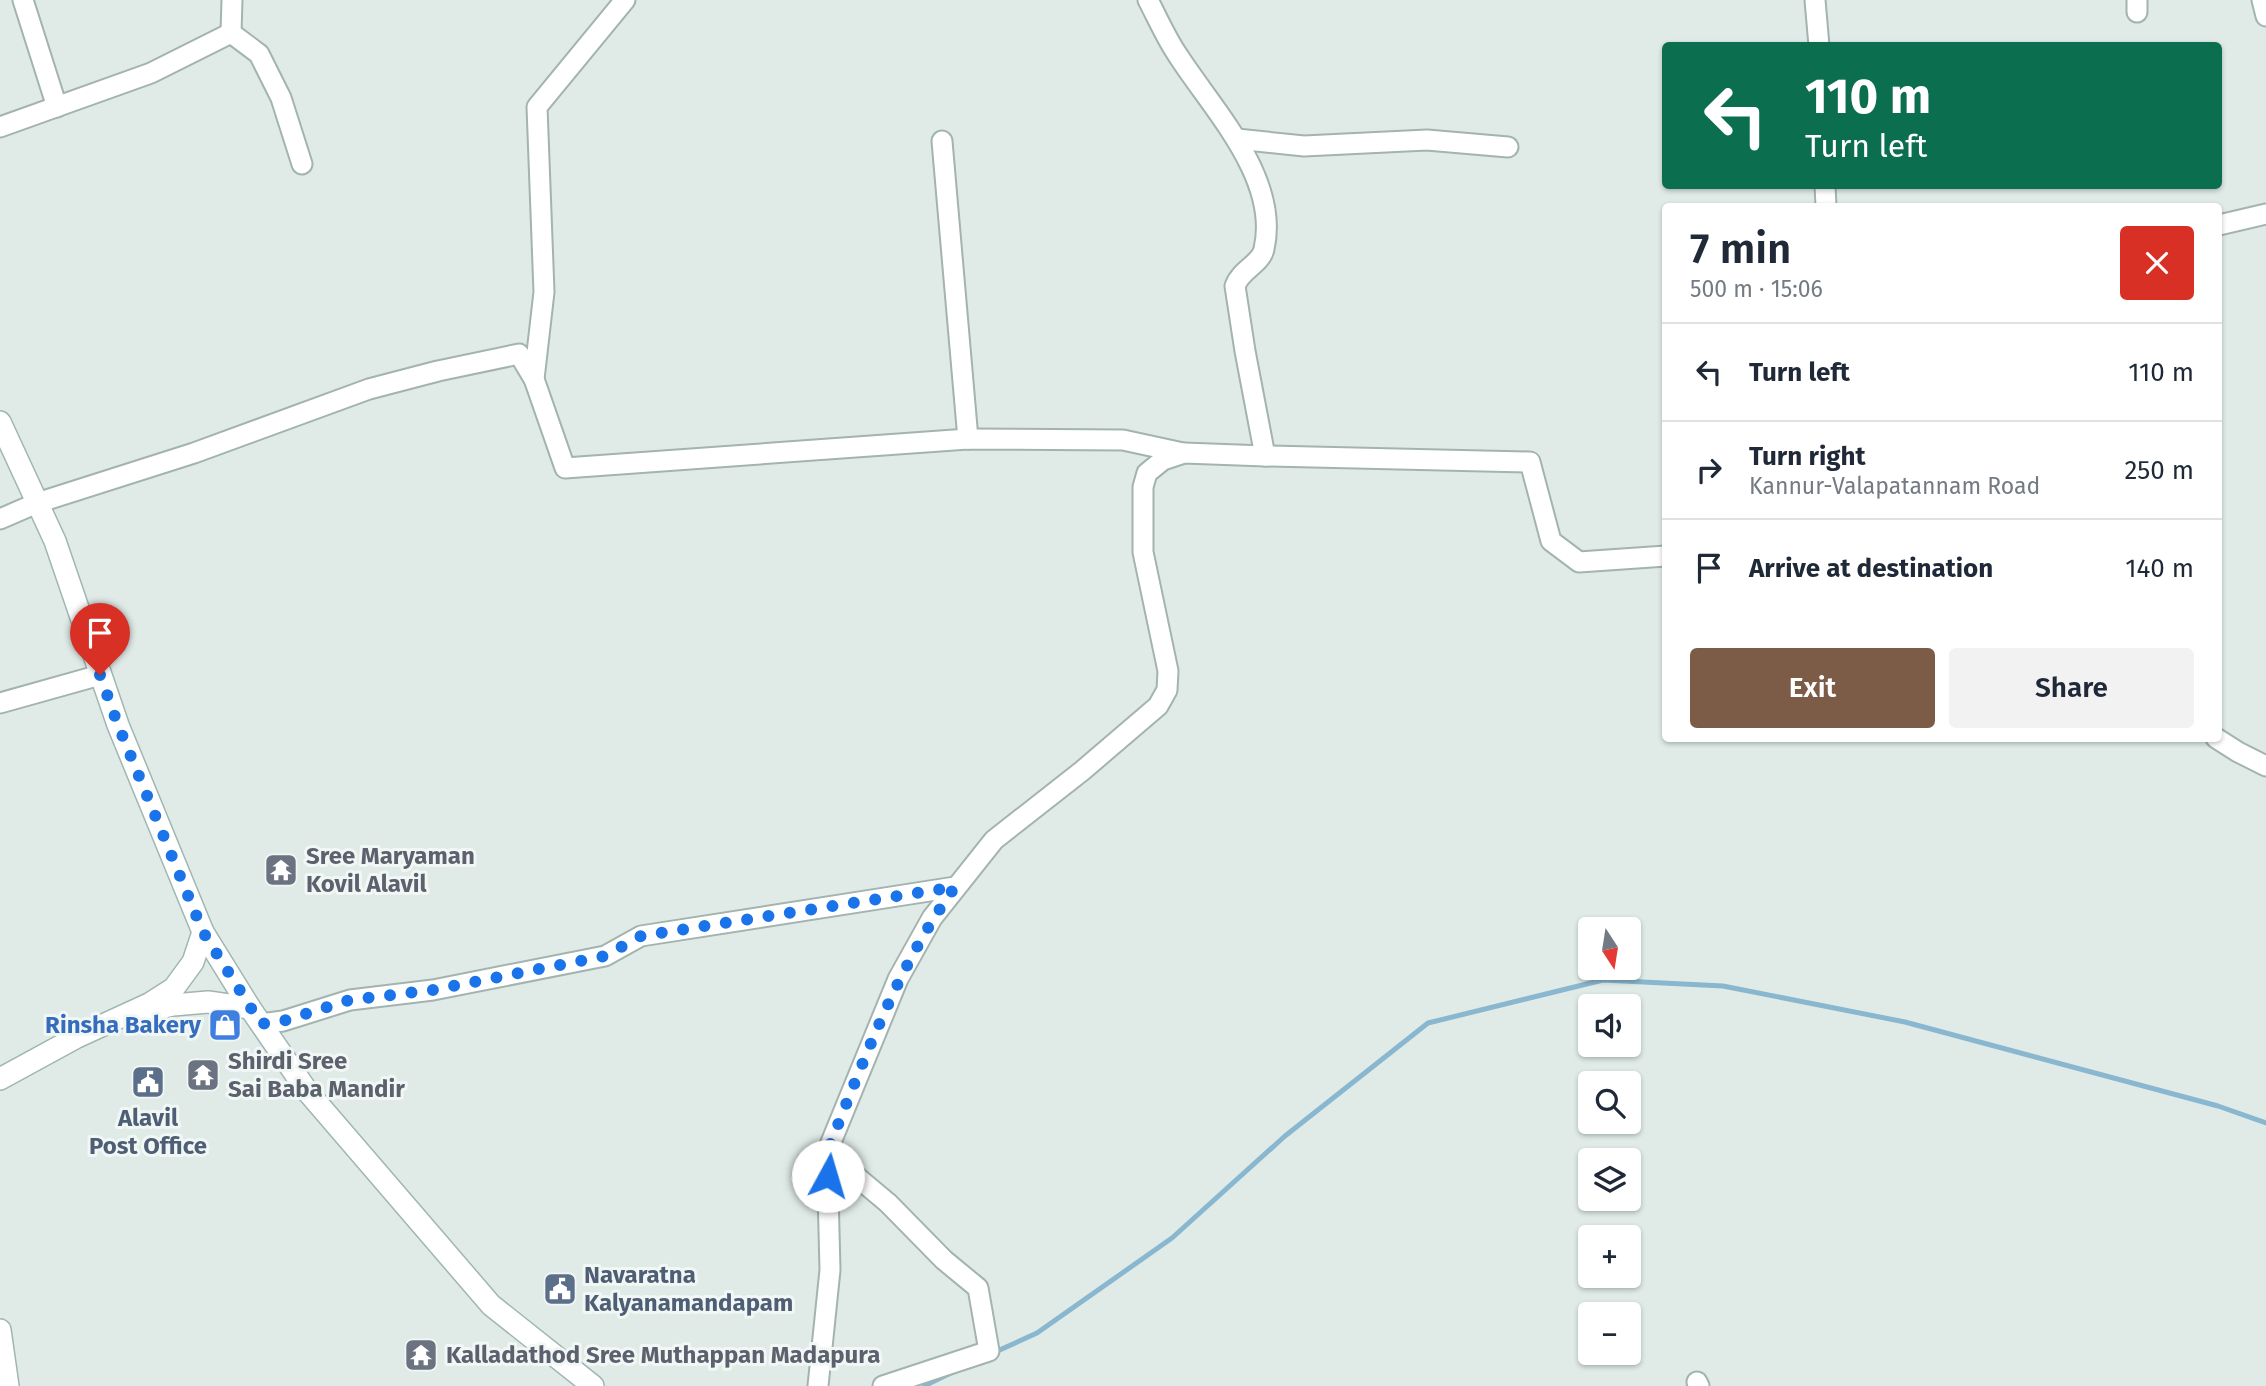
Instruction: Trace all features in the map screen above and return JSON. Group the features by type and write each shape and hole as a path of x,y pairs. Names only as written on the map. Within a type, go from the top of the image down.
{"main road":[{"path":"0,422 55,541 118,725 203,932 255,1016 307,1091 491,1305 593,1386"},
{"path":"0,1079 77,1037 149,1004 174,988 193,962 203,932"},
{"path":"121,1017 173,1005 208,1002 255,1016"},
{"path":"0,1329 8,1386"}],"street":[{"path":"23,0 57,107"},
{"path":"230,33 232,0"},
{"path":"534,379 544,292 537,107 625,0"},
{"path":"1148,0 1177,55 1237,139 1262,195 1268,231 1264,254 1238,278 1235,286 1265,456"},
{"path":"1815,0 1819,42"},
{"path":"2263,0 2266,16"},
{"path":"0,127 151,74 230,33"},
{"path":"230,33 259,54 281,98 302,164"},
{"path":"1237,139 1304,146 1427,140 1508,147"},
{"path":"942,141 968,439"},
{"path":"2222,224 2266,214"},
{"path":"0,519 37,503 194,453 369,389 519,354 534,379 565,468 968,439 1123,440 1184,453 1530,461 1551,541 1579,562 1662,556"},
{"path":"818,1386 830,1270 827,1152 898,979 932,918 994,840 1082,771 1158,706 1167,690 1167,671 1143,552 1143,487 1147,473 1163,460 1184,453"},
{"path":"0,703 100,675"},
{"path":"2222,742 2266,766"},
{"path":"255,1016 283,1021 350,1000 433,990 605,956 641,936 955,887"},
{"path":"827,1152 888,1203 944,1260 978,1289 989,1351 883,1386"}],"waterway":[{"path":"993,1353 1037,1333 1172,1238 1285,1136 1428,1023 1603,980 1723,986 1905,1022 2218,1106 2266,1123"},
{"path":"924,1386 953,1372"}],"place":[{"name":"Sree Maryaman Kovil Alavil","path":"281,870"},
{"name":"Rinsha Bakery","path":"225,1025"},
{"name":"Shirdi Sree Sai Baba Mandir","path":"203,1075"},
{"name":"Alavil Post Office","path":"148,1082"},
{"name":"Navaratna Kalyanamandapam","path":"560,1289"},
{"name":"Kalladathod Sree Muthappan Madapura","path":"421,1355"}],"route":[{"path":"100,675 203,932 261,1024 283,1021 350,1000 433,990 605,956 641,936 955,887 932,918 898,979 827,1152 828,1176"}]}
